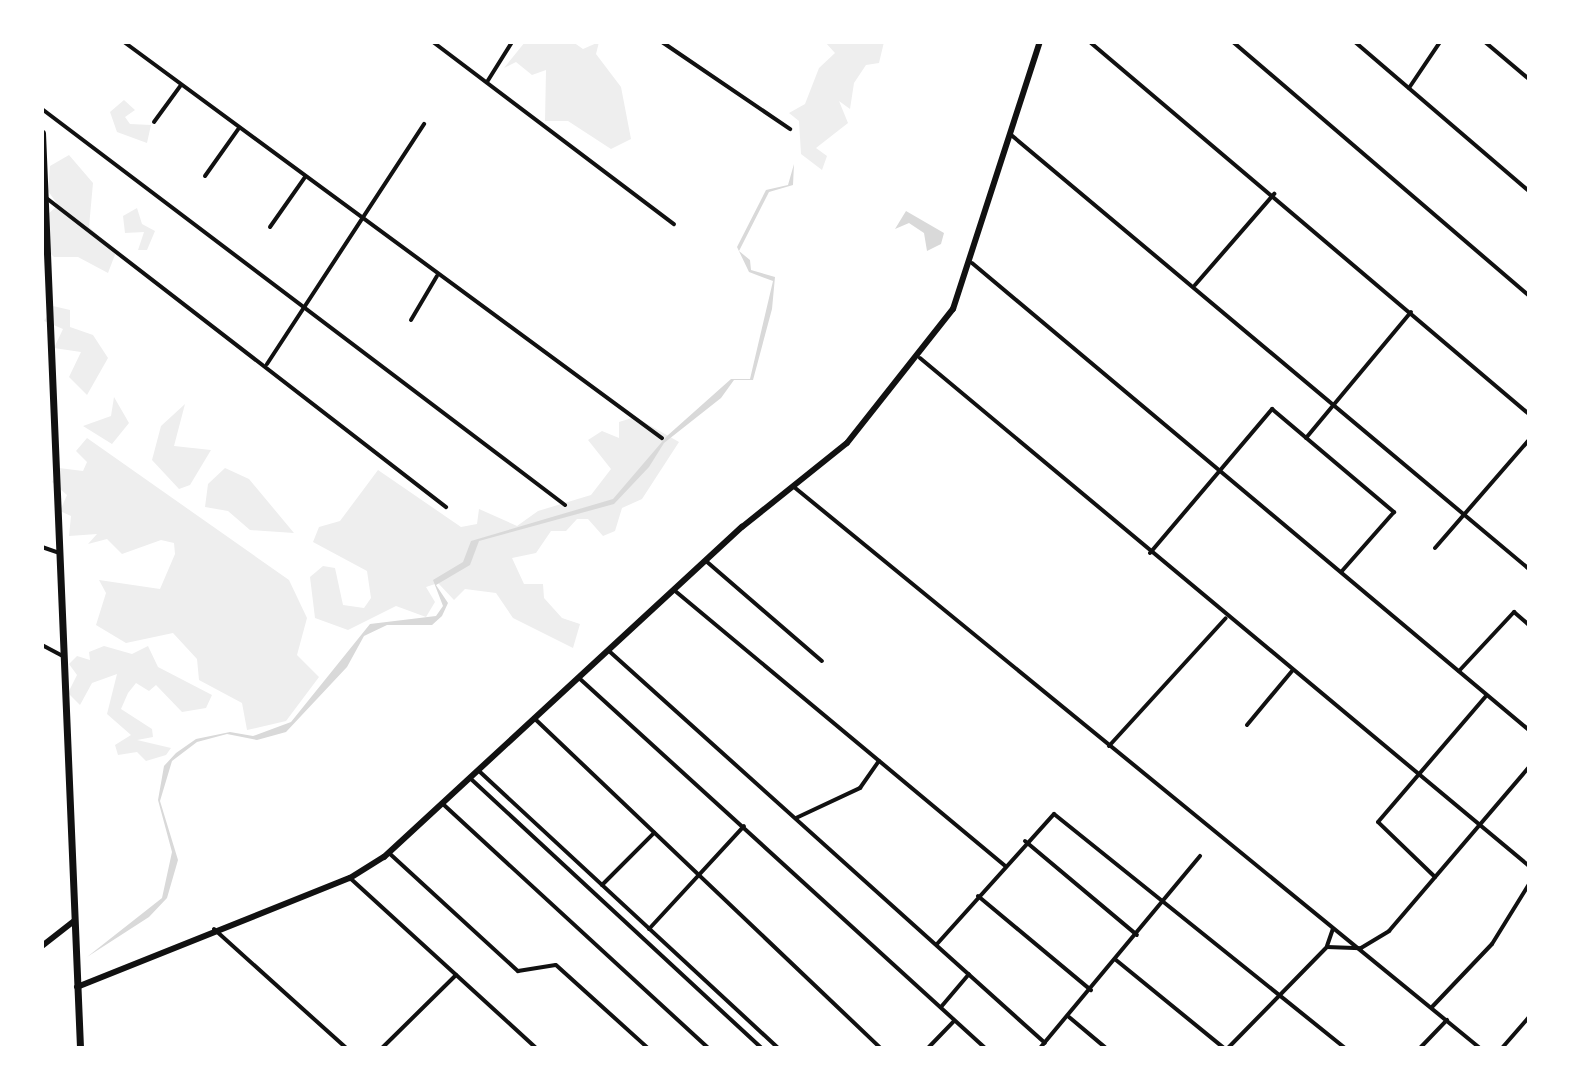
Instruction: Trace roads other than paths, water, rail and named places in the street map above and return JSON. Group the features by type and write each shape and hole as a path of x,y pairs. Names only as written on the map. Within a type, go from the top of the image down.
{"main road":[{"path":"77,987 214,929 350,878 389,853 444,805 577,676 705,561 847,443 920,358 972,263 1008,133 1040,42"},
{"path":"42,133 80,1048"},
{"path":"42,946 74,921"}],"street":[{"path":"124,42 662,438"},
{"path":"433,42 674,224"},
{"path":"487,82 512,42"},
{"path":"662,42 790,129"},
{"path":"1233,42 1529,296"},
{"path":"1355,42 1528,190"},
{"path":"1409,88 1440,42"},
{"path":"1485,42 1529,79"},
{"path":"1091,43 1274,194 1529,414"},
{"path":"154,122 181,85"},
{"path":"42,109 305,303 565,505"},
{"path":"267,364 424,124"},
{"path":"205,176 239,128"},
{"path":"1008,133 1195,285 1529,569"},
{"path":"270,227 305,177"},
{"path":"1195,285 1274,194"},
{"path":"45,197 267,364 446,507"},
{"path":"972,263 1529,730"},
{"path":"411,320 438,284 437,274"},
{"path":"42,309 51,315"},
{"path":"1306,438 1330,402 1411,312"},
{"path":"920,358 1226,618 1529,866"},
{"path":"1150,553 1272,409 1394,512 1342,571"},
{"path":"1435,548 1529,440"},
{"path":"794,487 1480,1048"},
{"path":"42,547 59,553"},
{"path":"705,561 822,661"},
{"path":"674,590 1004,865"},
{"path":"1459,671 1514,612 1529,625"},
{"path":"1109,746 1226,618"},
{"path":"42,645 63,656"},
{"path":"607,649 1045,1043"},
{"path":"1247,725 1292,671"},
{"path":"577,676 985,1048"},
{"path":"1435,877 1377,826 1418,773 1488,695"},
{"path":"534,718 881,1048"},
{"path":"796,818 860,788 879,761"},
{"path":"1327,947 1361,948 1389,931 1529,767"},
{"path":"479,771 778,1048"},
{"path":"471,779 762,1048"},
{"path":"444,805 708,1048"},
{"path":"937,944 1046,818 1061,817 1345,1048"},
{"path":"649,929 744,826"},
{"path":"602,885 654,833"},
{"path":"1025,841 1137,935"},
{"path":"389,853 518,971 556,965 648,1048"},
{"path":"1040,1048 1165,902 1200,856"},
{"path":"350,878 536,1048"},
{"path":"1432,1007 1492,944 1529,884"},
{"path":"978,896 1091,990"},
{"path":"214,929 346,1048"},
{"path":"1116,960 1226,1048 1277,992 1327,947 1333,929"},
{"path":"941,1007 969,974"},
{"path":"382,1048 456,975"},
{"path":"1069,1017 1106,1048"},
{"path":"1502,1048 1529,1017"},
{"path":"928,1048 954,1020"},
{"path":"1420,1048 1447,1020"}]}
